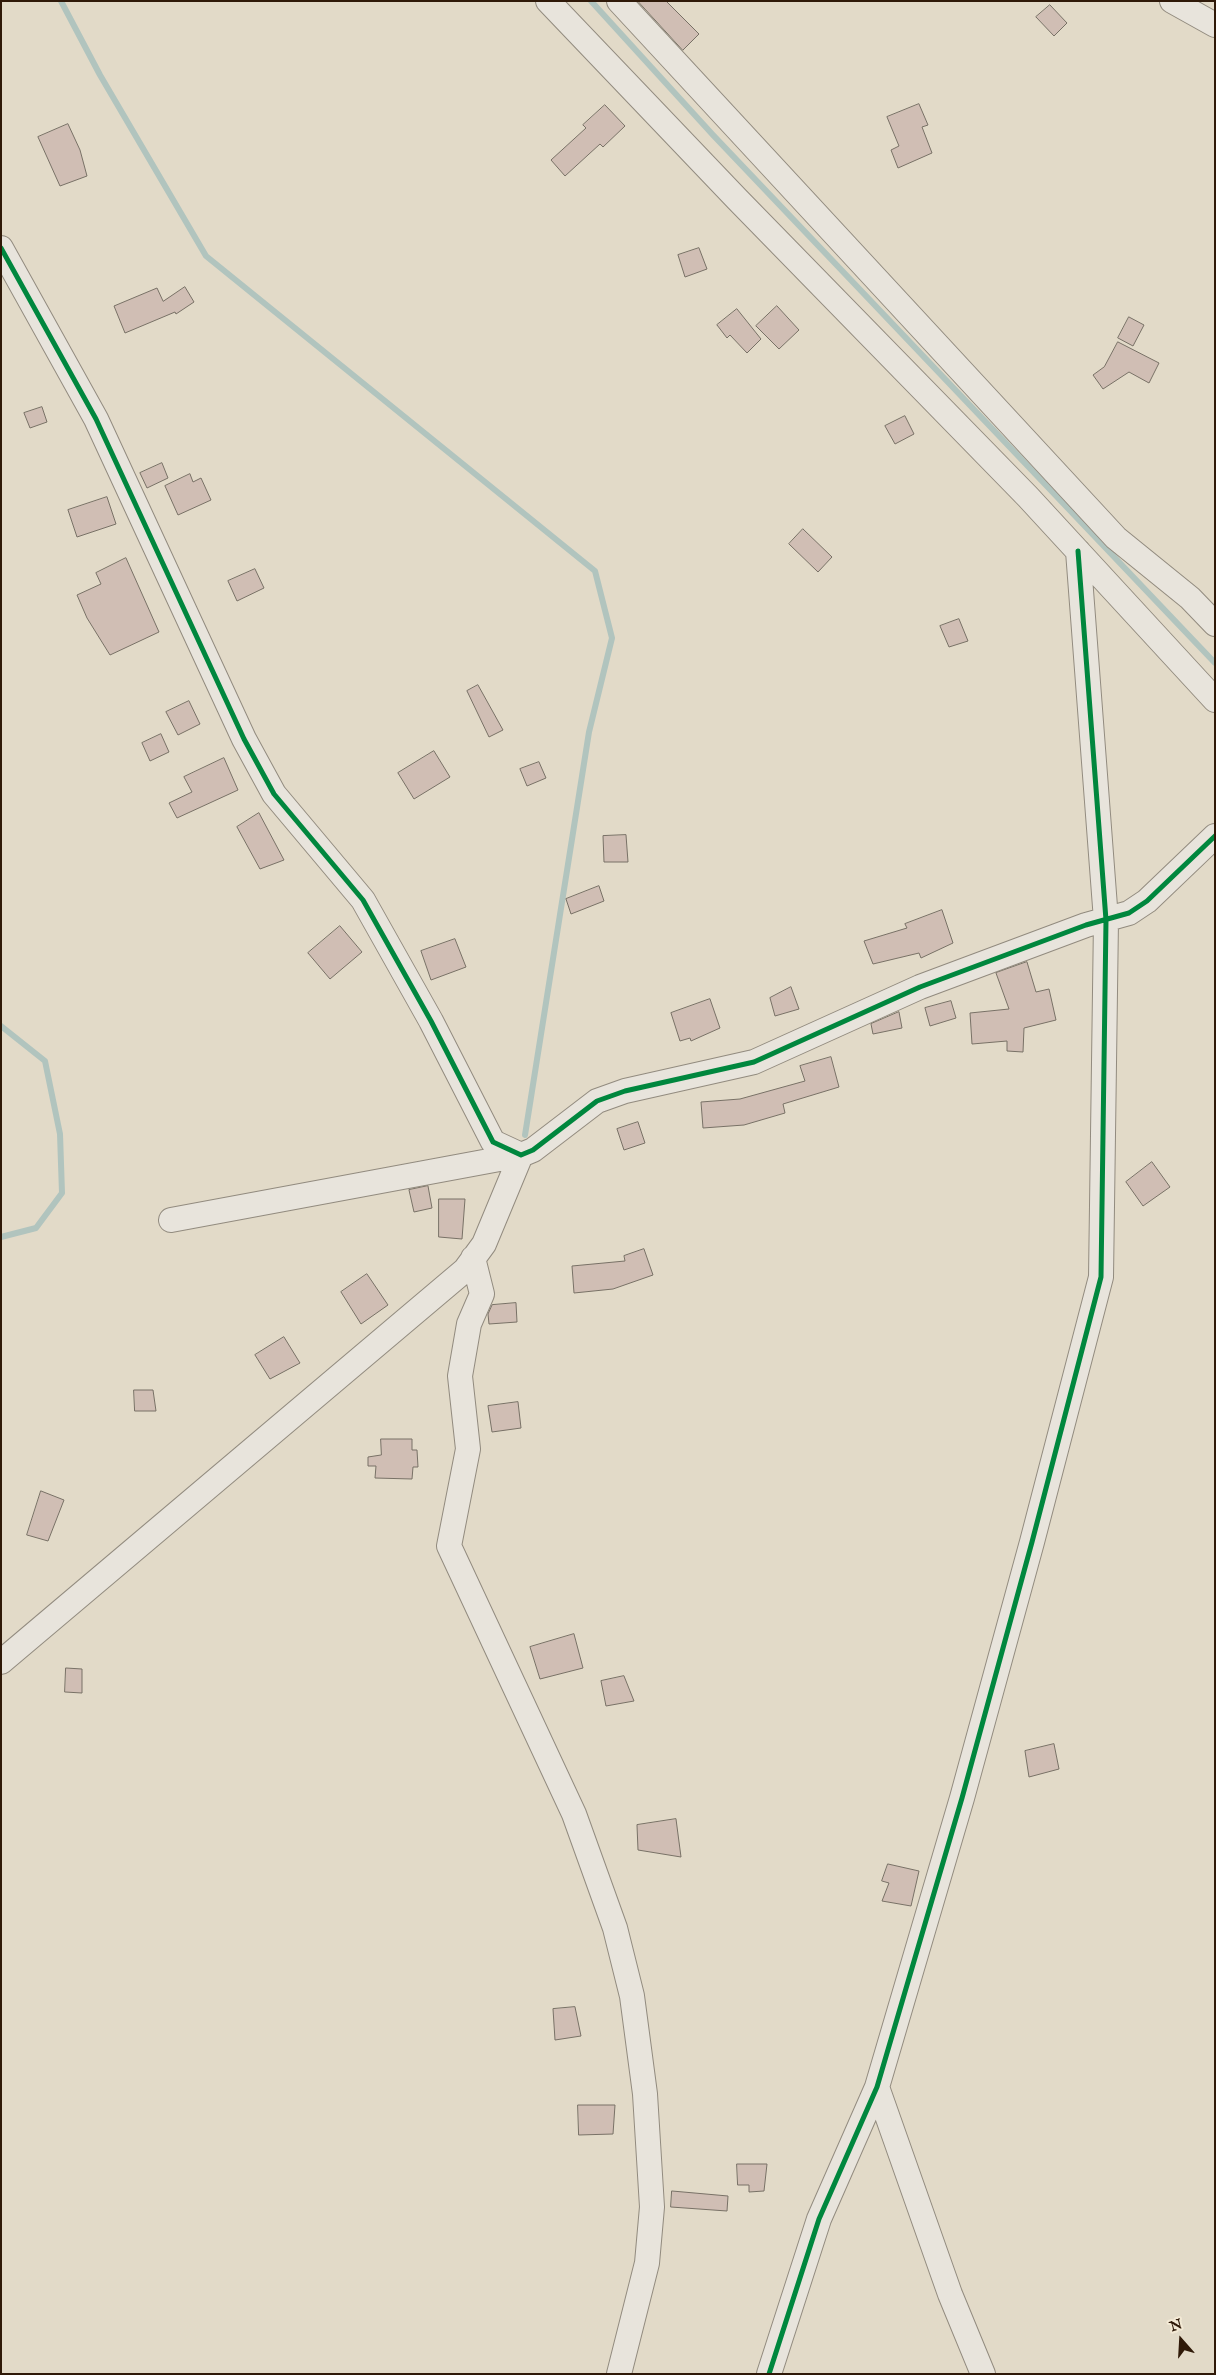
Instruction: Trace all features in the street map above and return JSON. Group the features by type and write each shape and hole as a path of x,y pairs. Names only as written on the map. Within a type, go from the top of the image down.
{"street":[{"path":"548,1 1078,551 1215,700"},
{"path":"619,1 1116,538 1190,598 1215,624"},
{"path":"1172,1 1215,25"},
{"path":"1,248 96,419 222,694 274,794 363,900 430,1021 493,1142 521,1156"},
{"path":"769,2374 819,2218 877,2087 967,1779 1032,1542 1101,1277 1106,920 1078,551"},
{"path":"171,1220 521,1156 533,1150 597,1100 626,1091 754,1062 920,988 1086,925 1129,913 1147,901 1215,836"},
{"path":"1,1662 465,1270 484,1244 521,1156"},
{"path":"474,1258 482,1294 469,1324 460,1376 468,1449 449,1546 574,1814 615,1928 632,1996 645,2094 652,2207 647,2263 619,2374"},
{"path":"877,2087 950,2294 983,2374"}],"building":[{"path":"638,1 666,1 699,34 683,50"},
{"path":"1050,5 1067,23 1054,36 1036,17"},
{"path":"919,104 928,125 922,127 932,153 898,168 891,150 899,146 887,117"},
{"path":"605,105 625,126 603,147 600,144 565,176 551,160 586,128 583,125"},
{"path":"68,124 80,150 87,176 60,186 38,137"},
{"path":"699,248 707,269 685,277 678,255"},
{"path":"185,287 194,302 176,314 175,312 125,333 114,306 157,288 163,301"},
{"path":"777,306 799,330 779,349 756,326"},
{"path":"737,309 761,339 747,353 730,335 727,338 717,325"},
{"path":"1129,317 1144,325 1133,346 1118,338"},
{"path":"1118,342 1159,363 1149,383 1129,372 1103,389 1093,375 1104,367"},
{"path":"42,407 47,422 30,428 24,413"},
{"path":"905,416 914,434 895,444 885,426"},
{"path":"162,463 168,478 147,488 140,473"},
{"path":"190,474 193,482 201,478 211,500 178,515 165,486"},
{"path":"107,497 116,524 77,537 68,510"},
{"path":"803,529 832,557 818,572 789,544"},
{"path":"126,558 159,632 110,655 87,618 77,595 101,584 96,573"},
{"path":"255,569 264,588 237,601 228,581"},
{"path":"959,619 968,641 949,647 940,626"},
{"path":"478,685 503,730 489,737 467,691"},
{"path":"189,701 200,724 178,735 166,712"},
{"path":"161,734 169,752 150,761 142,743"},
{"path":"434,751 450,777 414,799 398,773"},
{"path":"224,758 238,790 177,818 169,803 192,792 184,777"},
{"path":"539,762 546,778 527,786 520,769"},
{"path":"259,813 284,860 260,869 237,827"},
{"path":"626,835 628,862 604,862 603,836"},
{"path":"599,886 604,901 571,914 566,899"},
{"path":"942,910 953,943 921,958 919,953 873,964 864,941 907,928 905,924"},
{"path":"340,926 362,952 330,979 308,953"},
{"path":"455,939 466,967 431,980 421,951"},
{"path":"1027,962 1036,992 1049,989 1056,1020 1024,1028 1023,1052 1007,1051 1007,1041 972,1044 970,1013 1009,1009 996,973"},
{"path":"791,987 799,1009 775,1016 770,998"},
{"path":"710,999 720,1028 691,1041 690,1038 680,1041 671,1013"},
{"path":"951,1001 956,1018 930,1026 925,1008"},
{"path":"899,1012 902,1028 873,1034 871,1024"},
{"path":"831,1057 839,1087 783,1104 785,1113 744,1125 703,1128 701,1102 740,1099 805,1081 800,1066"},
{"path":"638,1122 645,1143 624,1150 617,1129"},
{"path":"1152,1162 1170,1187 1143,1206 1126,1182"},
{"path":"428,1186 432,1208 414,1212 409,1190"},
{"path":"439,1199 465,1199 462,1239 439,1237"},
{"path":"644,1249 653,1275 613,1289 574,1293 572,1266 625,1261 624,1256"},
{"path":"367,1274 388,1305 361,1324 341,1292"},
{"path":"516,1303 517,1322 489,1324 488,1314 492,1305"},
{"path":"284,1337 300,1363 270,1379 255,1355"},
{"path":"134,1390 153,1390 156,1411 135,1411"},
{"path":"518,1402 521,1428 492,1432 488,1406"},
{"path":"381,1439 412,1439 412,1450 417,1450 418,1467 413,1467 412,1479 375,1478 376,1466 368,1466 368,1457 381,1455"},
{"path":"41,1491 64,1500 48,1541 27,1535"},
{"path":"574,1634 583,1668 540,1679 530,1647"},
{"path":"66,1668 82,1669 82,1693 65,1692"},
{"path":"624,1676 634,1701 606,1706 601,1681"},
{"path":"1054,1744 1059,1769 1029,1777 1025,1751"},
{"path":"676,1819 681,1857 638,1850 637,1825"},
{"path":"888,1864 919,1871 911,1906 882,1901 889,1883 882,1881"},
{"path":"575,2007 581,2036 555,2040 553,2009"},
{"path":"578,2105 615,2105 613,2134 579,2135"},
{"path":"737,2164 767,2164 764,2191 749,2192 749,2185 738,2185"},
{"path":"672,2191 728,2196 727,2211 671,2207"}],"waterway":[{"path":"61,1 100,75 206,256 595,571 612,638 589,732 525,1135"},
{"path":"591,1 713,135 1215,663"},
{"path":"1,1026 45,1061 60,1134 62,1193 36,1228 1,1237"}],"cycle path":[{"path":"1,248 96,419 244,739 274,794 363,900 431,1021 493,1142 521,1155 533,1150 597,1101 625,1091 754,1062 920,987 1086,925 1129,913 1147,901 1215,836"},
{"path":"769,2374 819,2219 877,2087 962,1798 1032,1542 1101,1277 1106,920 1078,551"}]}
